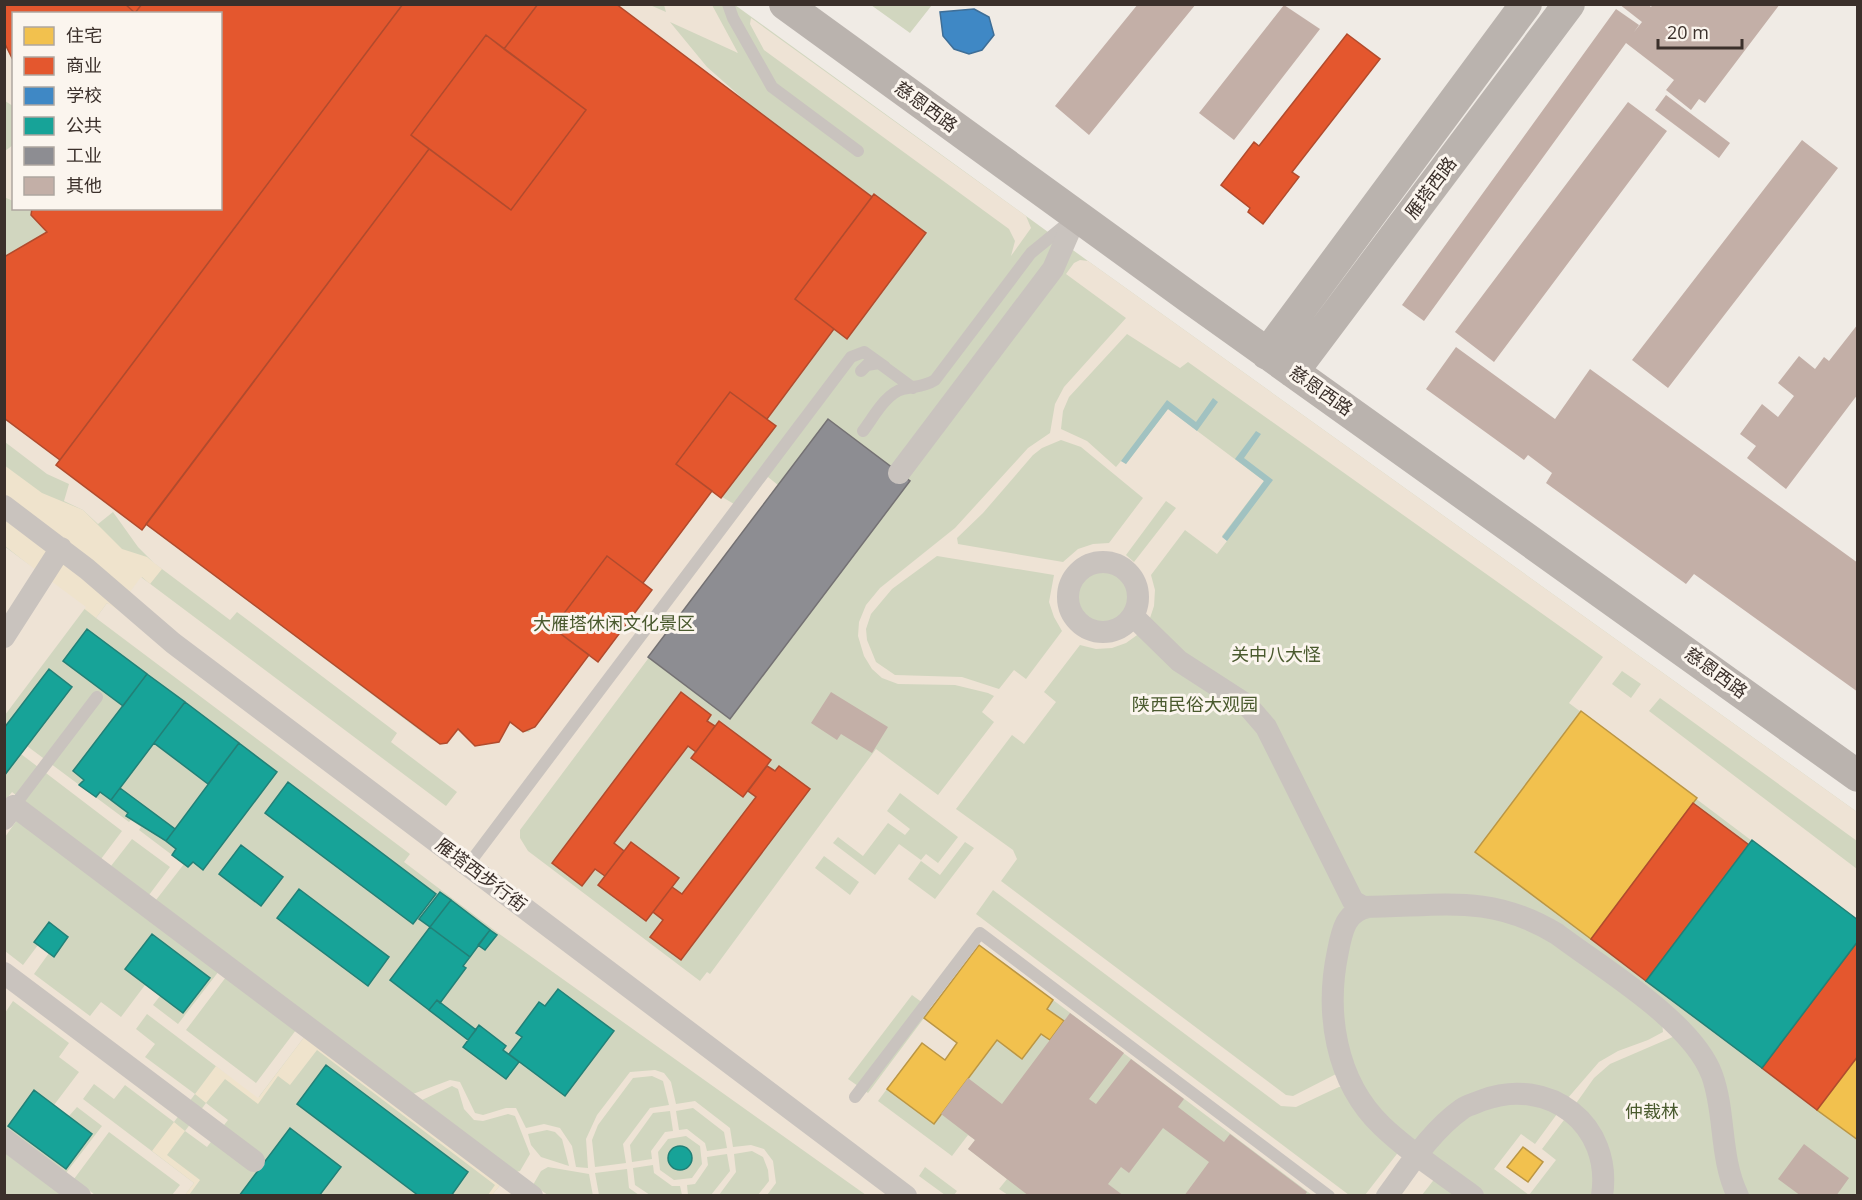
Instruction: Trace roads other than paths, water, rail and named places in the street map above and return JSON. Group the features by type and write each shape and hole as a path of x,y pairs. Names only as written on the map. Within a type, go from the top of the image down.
{"main road":[{"name":"慈恩西路","path":"785,4 1267,354 1857,776"},
{"name":"雁塔西路","path":"1267,354 1526,4"},
{"name":"雁塔西路","path":"1293,372 1569,4"}],"street":[{"path":"900,473 1053,269 1076,216"},
{"name":"雁塔西步行街","path":"4,506 61,548 173,644 906,1196"},
{"path":"4,637 61,548"},
{"path":"1133,616 1179,661 1238,698 1266,727 1359,901"},
{"path":"9,812 532,1196"},
{"path":"1473,1196 1390,1133 1369,1112 1350,1082 1336,1039 1332,997 1334,968 1347,920 1352,907 1359,901 1449,903 1494,908 1515,914 1557,934 1674,1022 1690,1037 1712,1076 1724,1151 1738,1196"},
{"path":"4,973 254,1161"},
{"path":"1387,1196 1432,1136 1463,1108 1499,1094 1536,1094 1568,1107 1584,1123 1596,1142 1602,1163 1602,1196"},
{"path":"4,1139 80,1196"}],"lane":[{"path":"728,4 733,18 772,87 858,151"},
{"path":"863,431 890,396 901,389 925,386 935,380 1031,253 1076,216"},
{"path":"468,865 851,357 864,352 913,388"},
{"path":"861,371 873,363 885,367"},
{"path":"9,812 97,697"},
{"path":"855,1097 980,933 1329,1196"}],"water":[{"path":"1213,398 1218,402 1197,431 1168,409 1126,464 1121,461 1167,400 1196,422"},
{"path":"1256,431 1261,434 1244,458 1273,480 1227,541 1222,537 1264,481 1235,459"}],"park label":[{"name":"大雁塔休闲文化景区","path":"614,624"},
{"name":"关中八大怪","path":"1276,655"},
{"name":"陕西民俗大观园","path":"1195,705"},
{"name":"仲裁林","path":"1652,1112"}]}
